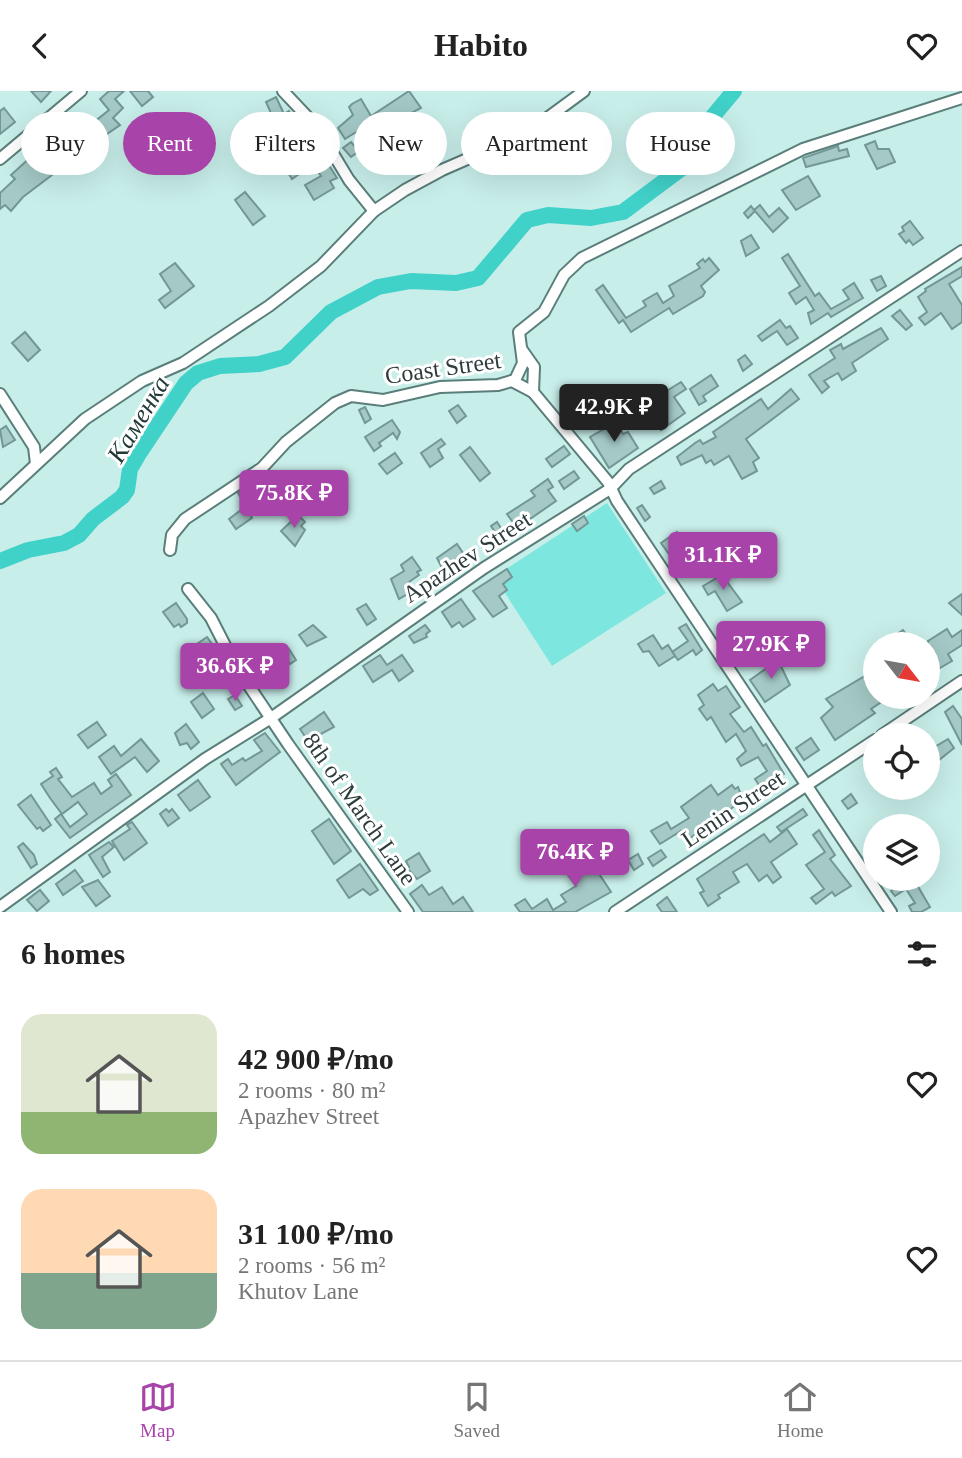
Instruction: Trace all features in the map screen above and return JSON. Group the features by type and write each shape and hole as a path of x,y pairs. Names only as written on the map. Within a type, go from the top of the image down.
{"street":[{"path":"0,159 81,91"},
{"path":"283,91 317,127 349,180 374,211"},
{"path":"0,498 85,419 142,381 183,363 278,300 321,265 374,211 427,177 527,133 584,91"},
{"name":"Coast Street","path":"170,550 172,534 185,519 262,468 286,442 335,403 351,396 383,400 440,387 512,381 522,369 519,332 544,312 564,275 582,258 803,149 962,99"},
{"name":"Apazhev Street","path":"0,907 205,759 271,718 484,568 610,489 629,469 962,251"},
{"path":"522,350 534,367 533,392"},
{"path":"512,381 533,392 608,482 610,489 891,912"},
{"path":"0,394 34,447 36,464"},
{"path":"34,447 55,449"},
{"name":"8th of March Lane","path":"188,589 211,618 235,665 271,718 408,912"},
{"path":"901,723 962,681"},
{"name":"Lenin Street","path":"615,912 863,748"}],"shaded area":[{"path":"607,503 666,593 552,666 505,593 507,590 497,575"}],"building":[{"path":"31,91 51,91 41,102"},
{"path":"109,91 124,91 115,99 123,108 113,118 120,125 109,133 109,112 106,112 109,110 100,99"},
{"path":"130,91 148,91 153,97 142,106"},
{"path":"409,91 421,108 413,112 377,112"},
{"path":"276,97 283,112 270,112 266,102"},
{"path":"361,99 369,112 354,112 354,133 345,139 340,126 353,115 349,107"},
{"path":"4,108 15,122 0,134 0,111"},
{"path":"875,141 878,149 889,149 895,162 877,169 865,145"},
{"path":"351,142 354,145 354,155 351,157 343,148"},
{"path":"838,146 839,151 847,149 849,156 806,167 803,158"},
{"path":"21,166 21,175 52,175 23,197 11,211 5,205 0,209 0,193 15,179 11,175"},
{"path":"335,175 337,178 330,181 334,188 314,200 305,185 321,176"},
{"path":"808,176 820,196 796,210 782,190"},
{"path":"245,192 265,216 253,225 235,200"},
{"path":"760,205 769,217 779,208 788,218 773,232 755,211 748,218 744,213 751,206 754,210"},
{"path":"910,221 923,238 913,245 909,240 906,243 899,234 904,231 902,227"},
{"path":"751,235 759,248 746,256 741,241"},
{"path":"788,254 815,296 819,293 831,309 849,299 843,290 854,283 863,298 831,317 828,313 811,324 808,313 814,310 806,297 796,304 789,293 800,286 782,258"},
{"path":"709,258 719,270 701,286 705,292 703,296 673,314 669,308 631,332 623,320 619,323 596,290 603,285 626,318 646,306 643,301 657,293 663,303 674,296 669,286 700,268 697,264"},
{"path":"175,263 194,286 165,308 159,300 171,291 160,274"},
{"path":"962,267 962,276 949,284 962,305 962,322 952,329 941,313 925,325 919,318 927,312 918,297 925,289"},
{"path":"881,276 886,286 877,291 871,280"},
{"path":"900,310 912,325 906,330 892,316"},
{"path":"780,320 786,328 790,326 798,338 787,345 777,331 762,341 758,336"},
{"path":"881,328 888,339 852,363 856,371 842,380 838,373 824,381 829,387 822,393 809,375 835,358 830,350 841,344 843,349"},
{"path":"25,332 40,350 28,361 12,343"},
{"path":"745,355 752,364 743,371 738,360"},
{"path":"711,375 718,386 703,396 706,401 699,405 690,389"},
{"path":"681,382 686,389 674,397 685,413 661,430 644,405"},
{"path":"791,389 799,399 746,439 759,458 753,462 757,471 742,479 729,456 714,465 711,460 706,463 702,455 681,465 677,457 695,443 700,440 703,444 716,437 713,432 761,399 768,409"},
{"path":"458,405 466,416 457,423 449,411"},
{"path":"365,407 371,419 365,423 359,410"},
{"path":"392,420 400,432 397,439 393,433 379,443 381,446 374,451 365,437"},
{"path":"616,422 623,434 628,432 638,448 609,468 590,437"},
{"path":"6,426 15,440 3,447 0,430"},
{"path":"441,439 445,444 438,449 443,458 430,467 421,453"},
{"path":"564,446 570,454 552,467 546,459"},
{"path":"470,447 490,473 480,481 460,455"},
{"path":"395,453 402,463 387,474 379,464"},
{"path":"574,471 579,478 564,489 559,481"},
{"path":"548,479 553,487 548,490 556,501 517,528 507,514 535,496 531,491"},
{"path":"661,481 665,488 654,494 650,488"},
{"path":"253,483 259,494 244,503 238,493"},
{"path":"642,505 650,517 645,521 637,508"},
{"path":"245,507 252,518 236,529 229,519"},
{"path":"298,515 305,522 301,526 305,530 295,546 281,531"},
{"path":"584,516 588,523 577,531 572,524"},
{"path":"497,522 506,536 500,540 491,526"},
{"path":"677,532 693,554 697,552 704,561 684,575 661,543"},
{"path":"457,544 465,556 442,568 437,558"},
{"path":"412,557 421,570 417,572 419,575 409,582 414,590 399,599 391,579 404,571 401,565"},
{"path":"507,569 512,577 503,584 507,590 499,596 507,608 493,617 473,591"},
{"path":"722,575 742,602 727,611 715,591 708,595 703,586"},
{"path":"962,594 962,615 949,603"},
{"path":"461,599 475,619 463,627 459,622 452,627 442,612"},
{"path":"176,603 187,619 187,623 181,627 179,624 174,627 163,612"},
{"path":"366,604 376,619 367,625 357,609"},
{"path":"686,624 702,650 696,655 693,650 678,660 672,652 688,641 679,628"},
{"path":"736,624 740,632 725,640 721,633"},
{"path":"313,625 326,637 307,646 299,635"},
{"path":"425,625 430,631 426,634 427,637 414,643 409,636"},
{"path":"947,629 952,637 962,630 962,645 948,654 952,661 940,668 940,633"},
{"path":"749,631 756,643 749,647 742,634"},
{"path":"653,635 662,649 668,645 675,656 659,666 649,651 643,652 638,644"},
{"path":"207,637 221,656 210,662 205,654 201,656 194,646"},
{"path":"764,640 769,651 761,655 755,645"},
{"path":"289,649 296,660 290,664 287,659 262,672 256,662 270,652 275,659"},
{"path":"380,655 387,665 402,655 413,671 399,681 392,670 373,682 363,666"},
{"path":"778,660 790,685 765,702 750,680"},
{"path":"863,677 863,709 871,709 875,713 835,740 821,718 833,707 826,699"},
{"path":"713,684 718,691 726,686 740,707 730,714 744,732 751,727 763,746 766,744 784,774 761,788 755,779 767,771 758,757 741,766 737,759 746,751 736,734 726,742 711,717 707,720 699,709 704,705 698,695"},
{"path":"203,693 214,709 202,718 191,702"},
{"path":"235,695 242,706 235,710 228,699"},
{"path":"953,706 962,719 962,745 945,712"},
{"path":"324,712 334,727 308,741 300,729"},
{"path":"97,722 106,735 88,748 78,735"},
{"path":"186,724 199,742 191,749 187,743 180,745 175,733"},
{"path":"265,733 280,752 236,785 221,764 228,759 232,765 243,758 245,761 262,751 254,740"},
{"path":"811,738 819,750 804,760 796,748"},
{"path":"141,739 159,761 147,772 135,757 111,774 99,757 114,746 121,756"},
{"path":"948,739 954,748 940,759 940,744"},
{"path":"56,768 62,777 58,779 72,797 94,783 101,794 112,786 108,780 116,774 131,795 70,838 55,819 61,814 70,827 87,814 78,802 62,814 50,798 41,784 53,776 50,772"},
{"path":"198,780 210,797 190,811 178,795"},
{"path":"711,785 718,795 732,785 735,789 738,787 743,800 686,841 681,831 660,844 651,831 667,822 671,829 689,818 681,807"},
{"path":"851,794 857,803 848,809 842,801"},
{"path":"31,795 51,825 43,831 40,827 37,829 18,805"},
{"path":"166,809 169,812 172,809 179,818 168,826 160,814"},
{"path":"803,809 807,815 781,832 777,827"},
{"path":"329,819 351,851 334,864 312,831"},
{"path":"132,822 147,843 124,860 112,841 130,829 127,825"},
{"path":"787,829 797,844 771,862 781,877 773,883 767,875 759,881 747,864 733,872 739,882 718,895 720,898 708,906 700,893 704,891 697,879 764,834 770,842"},
{"path":"819,830 835,855 830,859 851,886 835,896 832,892 816,904 811,898 824,889 806,865 825,852 813,835"},
{"path":"109,842 114,847 102,857 110,872 103,877 89,855"},
{"path":"23,843 34,855 37,864 31,868 18,847"},
{"path":"661,850 666,857 653,866 648,858"},
{"path":"419,853 430,871 417,879 407,868 409,867 406,861"},
{"path":"586,854 611,892 575,912 520,912 515,905 525,899 532,909 547,899 553,910 566,902 561,895 576,886 563,868"},
{"path":"638,854 643,864 634,870 628,860"},
{"path":"360,864 378,890 370,895 363,889 349,898 337,880"},
{"path":"75,870 83,881 63,895 56,884"},
{"path":"98,880 110,896 96,906 82,887"},
{"path":"422,885 429,895 442,887 453,904 463,897 473,912 423,912 410,894"},
{"path":"40,890 49,901 37,911 27,900"},
{"path":"907,891 921,891 930,907 921,912 912,912 909,906 915,903"},
{"path":"667,897 677,912 662,912 657,905"}],"waterway":[{"name":"Каменка","path":"0,561 28,550 64,543 79,535 93,519 122,497 127,490 130,469 140,452 186,383 198,373 220,366 259,364 285,357 331,312 378,287 411,281 456,283 478,278 527,220 548,215 591,218 623,212 694,159 709,121 734,91"}]}
